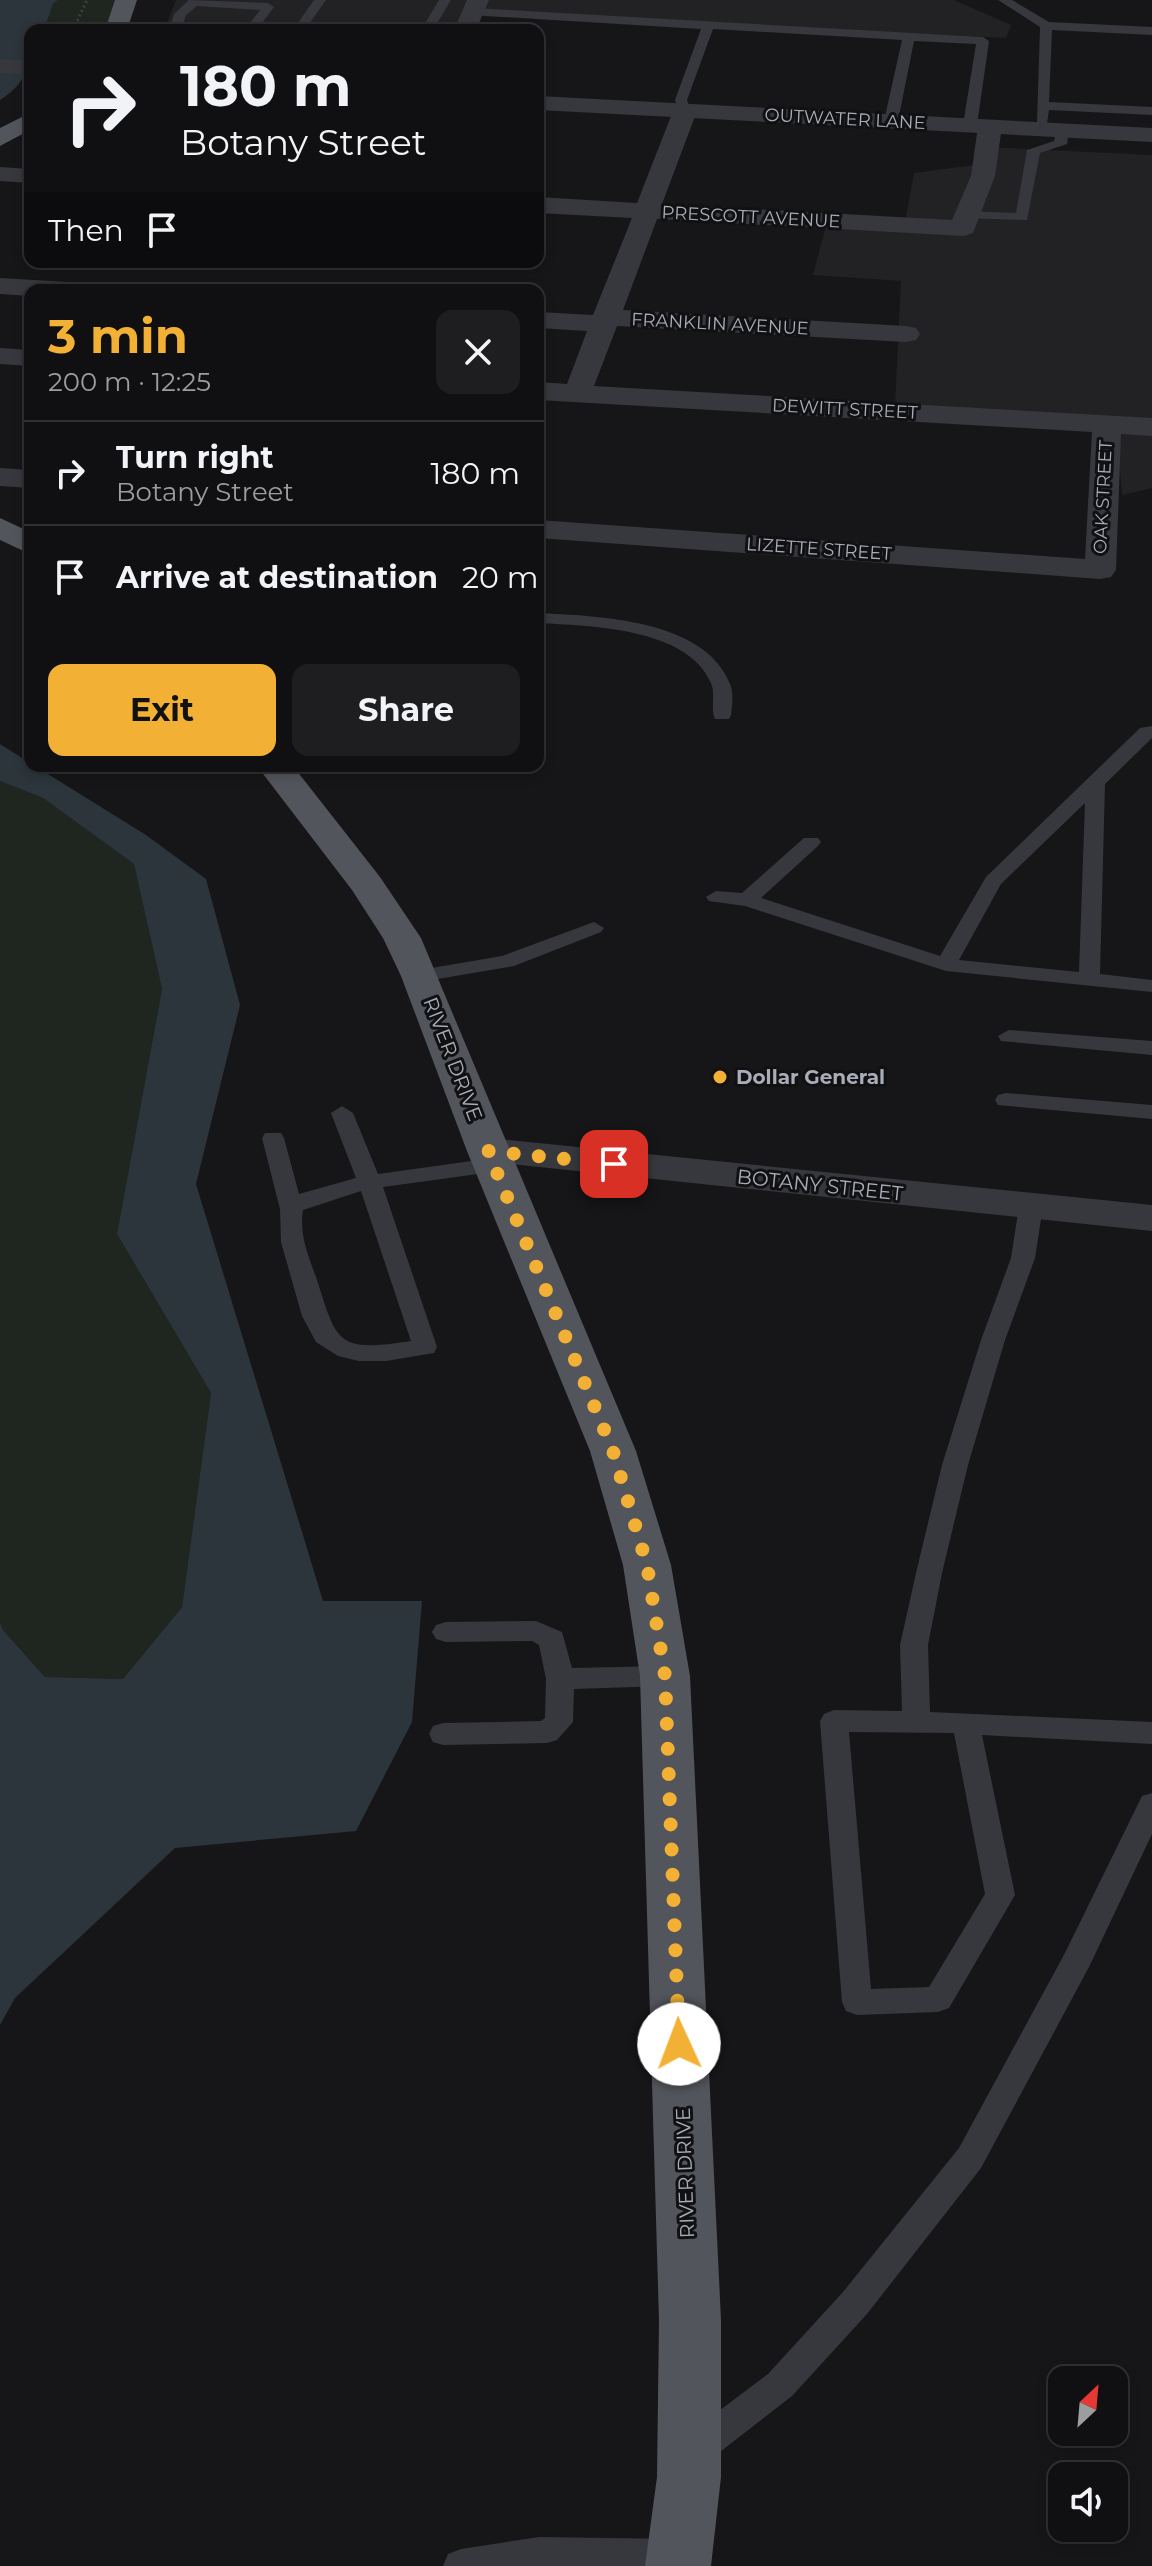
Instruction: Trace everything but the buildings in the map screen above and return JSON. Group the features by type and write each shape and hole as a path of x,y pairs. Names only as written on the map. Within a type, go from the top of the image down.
{"main road":[{"path":"118,24 126,0"},
{"path":"0,139 24,124"},
{"path":"0,527 24,541"},
{"name":"RIVER DRIVE","path":"280,772 367,885 402,938 420,976 491,1158 613,1451 647,1565 665,1676 690,2320 690,2455 678,2561"}],"street":[{"path":"0,66 24,75"},
{"path":"0,79 24,76"},
{"name":"OUTWATER LANE","path":"544,103 980,125 1049,122 1152,135"},
{"path":"577,394 685,111"},
{"path":"964,221 983,176 980,125"},
{"path":"0,174 24,176"},
{"name":"PRESCOTT AVENUE","path":"544,205 646,212 964,221"},
{"path":"0,286 24,287"},
{"name":"FRANKLIN AVENUE","path":"544,320 906,334"},
{"path":"0,356 24,358"},
{"name":"DEWITT STREET","path":"544,391 1152,427"},
{"name":"OAK STREET","path":"1100,570 1107,424"},
{"path":"0,477 24,479"},
{"name":"LIZETTE STREET","path":"544,529 1100,570"},
{"name":"BOTANY STREET","path":"491,1158 1152,1218"}],"lane":[{"path":"303,24 320,0"},
{"path":"431,24 445,0"},
{"path":"1004,0 1046,26 1152,31"},
{"path":"473,11 529,2"},
{"path":"191,5 216,10"},
{"path":"177,24 180,14 191,5 268,7 255,24"},
{"path":"236,7 278,5 267,24"},
{"path":"236,7 264,12"},
{"path":"473,11 983,41 980,125"},
{"path":"685,111 681,100 708,26"},
{"path":"964,221 1022,217 1034,150 1060,144 1049,122 1046,26"},
{"path":"891,121 909,37"},
{"path":"1049,122 1152,111"},
{"path":"544,618 608,622 645,630 683,646 707,660 722,685 722,715"},
{"path":"946,965 993,881 1147,732 1152,732"},
{"path":"1089,980 1095,782"},
{"path":"747,900 811,842"},
{"path":"716,897 747,900 946,965 1152,986"},
{"path":"420,976 507,962 594,928"},
{"path":"1009,1036 1152,1048"},
{"path":"1006,1100 1152,1112"},
{"path":"273,1138 291,1208 288,1226 316,1318 325,1336 345,1350 374,1354 425,1347 370,1184 342,1113"},
{"path":"291,1208 310,1194 491,1158"},
{"path":"916,1723 914,1645 929,1573 959,1451 993,1340 1023,1258 1031,1206"},
{"path":"443,1734 547,1732 559,1722 560,1679 552,1639 536,1631 446,1632"},
{"path":"560,1679 665,1676"},
{"path":"966,1723 1000,1895 938,1999 857,2002 834,1721 966,1723 1152,1733"},
{"path":"690,2455 780,2385 855,2303 970,2158 1084,1945 1152,1804"},
{"path":"461,2566 539,2554 678,2561"}],"path":[{"path":"76,24 87,0"}],"shaded area":[{"path":"0,0 58,0 53,4 46,24 24,24 24,75 17,86 0,100"},
{"path":"58,0 122,0 113,24 46,24 53,4"},
{"path":"176,0 954,0 1011,25 1006,38 484,12 477,24 166,24"},
{"path":"986,147 1152,155 1152,488 1122,495 1116,422 895,406 901,281 813,275 828,218 905,222 914,173 982,164"},
{"path":"0,744 24,759 24,772 45,772 146,835 206,879 240,1005 196,1184 323,1601 422,1601 412,1722 356,1831 175,1848 15,1998 0,2025 0,1622 3,1630 45,1677 123,1679 182,1607 211,1393 117,1234 162,989 134,864 43,798 0,781"},
{"path":"0,781 43,798 134,864 162,989 117,1234 211,1393 182,1607 123,1679 45,1677 3,1630 0,1622"}],"place":[{"name":"Dollar General","path":"720,1077"}],"route":[{"path":"614,1164 488,1151 613,1451 647,1565 665,1676 679,2044"}]}
